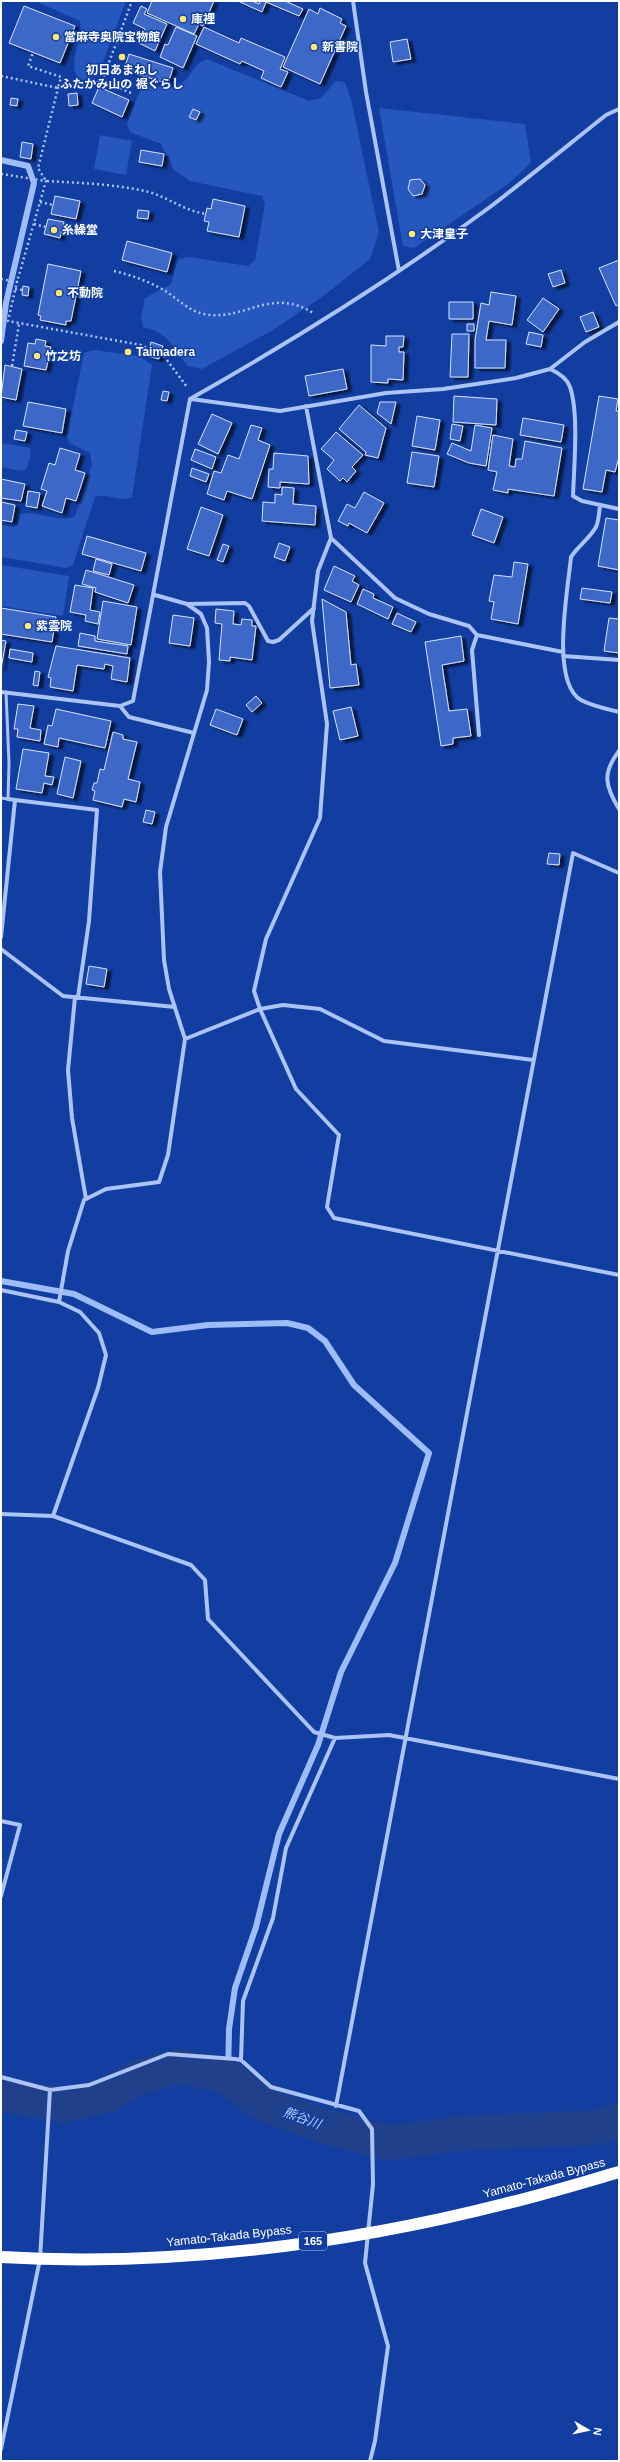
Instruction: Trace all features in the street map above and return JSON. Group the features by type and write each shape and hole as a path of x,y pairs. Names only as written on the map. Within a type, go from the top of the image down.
{"highway":[{"name":"Yamato-Takada Bypass","path":"1,2256 40,2259 175,2257 368,2233 503,2205 619,2172"}],"street":[{"path":"353,1 366,92 399,271"},
{"path":"3,692 120,706 133,702 155,595 190,399 324,320 399,271 490,206 606,115 619,109"},
{"path":"190,399 280,411 386,393 458,387 516,378 550,369 585,342 619,322"},
{"path":"550,369 563,376 570,386 575,446 572,496 582,501 619,509"},
{"path":"306,406 331,538 318,570 312,622 327,724 320,818 266,939 256,973 254,991 260,1010 296,1089 339,1135 327,1207 334,1218 619,1275"},
{"path":"600,505 596,526 590,535 578,545 572,557 563,654 565,677 572,691 581,700 619,712"},
{"path":"331,538 395,598 429,614 470,626 477,635 563,654 619,660"},
{"path":"155,595 187,604 244,603 250,606 268,641 273,642 279,640 314,608"},
{"path":"86,1199 106,1189 159,1182 168,1155 184,1038 164,960 160,872 166,828 207,690 209,662 207,628 201,614 187,604"},
{"path":"477,635 472,650 479,735"},
{"path":"120,706 129,717 194,733"},
{"path":"619,751 610,763 607,786 619,809"},
{"path":"8,799 97,810 90,922 77,997 68,1070 72,1118 86,1199 68,1251 59,1302"},
{"path":"1,937 15,800"},
{"path":"336,2106 573,853 619,873"},
{"path":"1,949 63,996 175,1007"},
{"path":"184,1038 260,1010 283,1005 320,1010 384,1041 533,1060"},
{"path":"1,1290 59,1302 80,1312 99,1333 106,1355 98,1388 53,1516"},
{"path":"1,1514 53,1516 192,1565 205,1580 208,1619 314,1732 332,1738 389,1735 619,1779"},
{"path":"241,2060 243,2001 273,1918 286,1848 332,1738"},
{"path":"1,1821 20,1825 1,1896"},
{"path":"1,2077 50,2090 90,2086 168,2054 235,2059 241,2060 271,2087 336,2106 360,2111 372,2129 374,2184 365,2263 388,2346 375,2441 370,2461"},
{"path":"1,2449 40,2259 50,2090"}],"lane":[{"path":"1,798 8,799 9,763 3,692"}],"path":[{"path":"102,82 132,1"},
{"path":"33,53 28,66 62,77 38,168 46,181 34,224 13,281 15,289 8,322 141,345 149,349"},
{"path":"1,76 58,88 79,88 102,82 131,93"},
{"path":"1,174 46,181 90,184 149,192 174,202 192,212 206,214"},
{"path":"40,202 53,205"},
{"path":"34,224 46,226"},
{"path":"114,271 130,275 162,289 193,310 204,314 236,312 284,301 303,307 324,320"},
{"path":"1,279 13,281"},
{"path":"15,289 23,290"},
{"path":"12,366 19,324"},
{"path":"161,352 186,387"}],"shaded area":[{"path":"35,1 126,1 98,75 83,80 77,76 75,70 74,63 80,21"},
{"path":"207,59 309,101 321,98 336,81 345,82 351,99 379,232 370,259 326,294 273,330 202,369 188,366 164,336 151,329 143,327 141,318 145,298 171,284 178,259 189,257 248,266 255,260 265,204 262,196 190,181 174,170 161,144 130,132 127,124 140,90 152,86 170,87 180,84 187,79 197,65"},
{"path":"379,108 525,124 531,163 508,184 414,248 403,246"},
{"path":"100,135 132,141 126,175 94,169"},
{"path":"94,350 139,356 152,365 132,497 122,499 104,496 95,497 73,565 66,568 1,557 1,525 14,527 18,524 20,514 27,513 55,518 69,518 75,516 92,465 90,453 69,443 67,436 84,353"},
{"path":"1,443 30,448 31,454 27,468 22,471 1,467"},
{"path":"1,565 69,576 63,616 1,606"}],"building":[{"name":"庫裡","path":"152,1 214,1 203,26 199,24 194,34 147,13"},
{"path":"238,1 252,1 259,4 260,1 285,1 303,9 299,16 266,2 262,12"},
{"path":"24,6 75,26 60,63 9,43"},
{"path":"141,6 147,9 144,14 167,24 155,51 139,43 145,29 133,23"},
{"name":"新書院","path":"320,8 342,19 340,23 346,26 320,84 283,67 309,9 318,14"},
{"path":"176,27 197,36 183,68 160,57 165,44 168,45"},
{"path":"204,27 239,43 241,38 285,57 280,69 288,72 281,87 261,78 264,71 242,61 240,64 196,44"},
{"path":"407,39 411,59 393,62 390,42"},
{"path":"129,54 173,68 168,84 124,70"},
{"path":"99,87 129,100 122,117 92,103"},
{"path":"77,93 78,105 69,106 68,94"},
{"path":"11,98 18,99 17,106 10,105"},
{"path":"193,109 200,112 196,120 189,117"},
{"path":"22,142 33,144 31,159 20,157"},
{"path":"141,150 164,154 162,166 139,162"},
{"path":"420,179 425,185 422,194 413,196 408,189 410,180"},
{"path":"55,196 80,201 76,219 51,214"},
{"path":"213,199 245,206 239,237 207,231 209,222 204,221 207,208 211,209"},
{"path":"138,210 149,211 148,219 137,218"},
{"name":"糸繰堂","path":"48,219 64,222 60,238 44,234"},
{"path":"127,241 172,253 167,272 122,260"},
{"path":"619,260 619,304 616,306 599,268"},
{"name":"不動院","path":"48,264 81,271 71,321 66,321 66,325 40,320 41,316 38,315"},
{"path":"561,270 565,283 553,287 548,274"},
{"path":"23,286 29,287 28,296 22,295"},
{"path":"491,292 516,296 512,325 489,321 486,340 506,340 505,368 475,368 475,340 481,303 489,305"},
{"path":"543,298 559,309 543,332 527,320"},
{"path":"449,302 473,302 473,319 449,319"},
{"path":"593,312 599,327 586,332 580,317"},
{"path":"467,324 474,324 474,331 467,331"},
{"path":"529,332 543,335 541,347 526,344"},
{"path":"452,334 469,334 468,377 450,377"},
{"path":"386,336 404,336 403,347 399,347 399,352 404,352 403,380 388,379 388,383 371,382 371,345 386,346"},
{"name":"竹之坊","path":"36,339 46,341 45,346 51,347 46,370 24,366 28,343 35,344"},
{"path":"151,342 163,346 159,359 147,356"},
{"path":"5,365 22,369 16,400 1,397"},
{"path":"343,369 347,389 309,396 305,376"},
{"path":"163,391 169,392 167,401 161,400"},
{"path":"454,396 497,399 496,425 453,422"},
{"path":"599,396 618,399 616,411 619,411 619,457 615,472 606,470 602,492 583,489"},
{"path":"28,402 66,409 62,433 23,426"},
{"path":"380,402 396,402 391,424 377,413"},
{"path":"359,405 386,428 378,458 365,455 366,452 339,429"},
{"path":"212,414 232,423 218,454 198,444"},
{"path":"417,416 440,420 435,450 412,446"},
{"path":"523,418 564,425 561,442 520,435"},
{"path":"452,424 463,426 460,441 450,439"},
{"path":"251,425 262,428 258,440 270,445 252,499 227,491 224,500 207,494 214,471 221,473 228,455 239,459"},
{"path":"475,425 492,428 486,466 469,463 447,454 452,443 471,451"},
{"path":"16,430 27,432 25,441 14,439"},
{"path":"336,432 363,455 352,467 356,471 347,482 343,478 340,481 327,469 334,460 321,449"},
{"path":"493,435 513,439 509,466 515,467 516,459 522,459 525,441 562,448 554,496 508,489 508,493 493,490 497,472 488,470"},
{"path":"60,448 80,454 75,470 85,473 76,501 66,498 62,513 42,506 47,491 41,489 49,463 55,465"},
{"path":"195,449 216,457 212,469 191,460"},
{"path":"412,452 439,456 434,487 407,483"},
{"path":"274,453 308,456 309,484 280,482 280,488 268,487 269,469 273,469"},
{"path":"192,468 209,474 206,482 190,476"},
{"path":"1,479 25,484 21,501 1,498"},
{"path":"282,487 294,488 293,504 316,506 315,525 262,521 263,502 275,503 275,494 282,495"},
{"path":"28,491 40,493 37,508 26,506"},
{"path":"364,492 384,503 367,533 349,523 348,526 338,521 347,504 355,508"},
{"path":"1,502 15,505 12,522 1,520"},
{"path":"201,507 223,515 209,556 187,549"},
{"path":"481,509 503,517 494,543 472,535"},
{"path":"606,518 619,520 619,570 598,566"},
{"path":"87,536 146,553 141,571 82,554"},
{"path":"279,543 290,547 285,561 274,557"},
{"path":"223,544 229,546 223,562 217,560"},
{"path":"96,559 112,564 109,575 93,571"},
{"path":"514,562 528,564 518,624 491,619 494,602 489,601 494,575 512,577"},
{"path":"334,566 355,576 352,581 359,585 351,602 324,590"},
{"path":"86,570 134,585 128,603 95,592 96,588 82,584"},
{"path":"75,585 93,588 90,610 100,612 98,624 85,621 86,615 70,612"},
{"path":"582,588 612,592 610,603 580,599"},
{"path":"363,589 374,594 373,598 393,607 388,619 357,604"},
{"path":"322,599 346,612 351,665 356,664 359,685 330,688"},
{"path":"103,601 137,607 131,645 97,639"},
{"name":"紫雲院","path":"1,608 56,617 52,642 1,634"},
{"path":"216,609 234,611 233,624 241,625 242,619 252,620 252,626 256,626 252,660 230,657 230,661 219,660 222,624 215,623"},
{"path":"397,613 416,622 411,632 392,624"},
{"path":"173,615 194,618 190,646 169,643"},
{"path":"609,618 619,619 619,653 604,651"},
{"path":"80,633 95,636 95,641 128,646 127,654 78,646"},
{"path":"461,636 464,661 442,665 449,711 467,709 471,736 453,738 453,744 441,746 425,642"},
{"path":"1,640 6,641 1,669"},
{"path":"56,646 130,658 127,682 111,679 113,666 105,664 104,669 77,665 73,691 50,687 51,678 48,677"},
{"path":"10,649 33,653 32,662 9,658"},
{"path":"35,671 40,672 38,686 33,685"},
{"path":"256,696 262,703 252,712 246,705"},
{"path":"18,704 34,706 30,728 41,730 40,741 17,737 18,729 14,729"},
{"path":"351,707 358,736 340,740 333,711"},
{"path":"56,709 111,721 105,748 59,738 58,747 44,744 48,725 52,726"},
{"path":"216,709 243,719 237,735 210,725"},
{"path":"113,732 123,735 123,739 137,742 128,779 140,782 136,802 124,799 122,807 93,800 95,791 92,790 94,783 97,783 100,769 104,770"},
{"path":"23,749 49,753 45,776 54,777 52,785 44,783 42,793 16,789"},
{"path":"65,757 81,761 73,798 57,794"},
{"path":"146,810 155,812 152,824 143,822"},
{"path":"549,853 560,854 559,865 547,864"},
{"path":"89,966 107,969 104,987 86,984"}],"waterway":[{"path":"1,160 28,166 34,183 6,303 1,341"},
{"path":"1,1281 74,1294 152,1332 208,1325 287,1323 308,1328 325,1341 354,1385 429,1453 395,1563 341,1672 318,1745 279,1834 256,1927 235,1988 229,2029 228,2077"},
{"name":"熊谷川","path":"1,2094 61,2105 105,2096 138,2077 181,2066 228,2077 259,2102 320,2125 390,2143 464,2133 594,2128 619,2121"}],"place":[{"name":"庫裡","path":"183,19"},
{"name":"當麻寺奥院宝物館","path":"56,37"},
{"name":"新書院","path":"314,47"},
{"name":"初日あまねし ふたかみ山の 裾ぐらし","path":"122,57"},
{"name":"糸繰堂","path":"54,230"},
{"name":"大津皇子","path":"412,234"},
{"name":"不動院","path":"59,293"},
{"name":"Taimadera","path":"128,352"},
{"name":"竹之坊","path":"37,356"},
{"name":"紫雲院","path":"28,626"}]}
